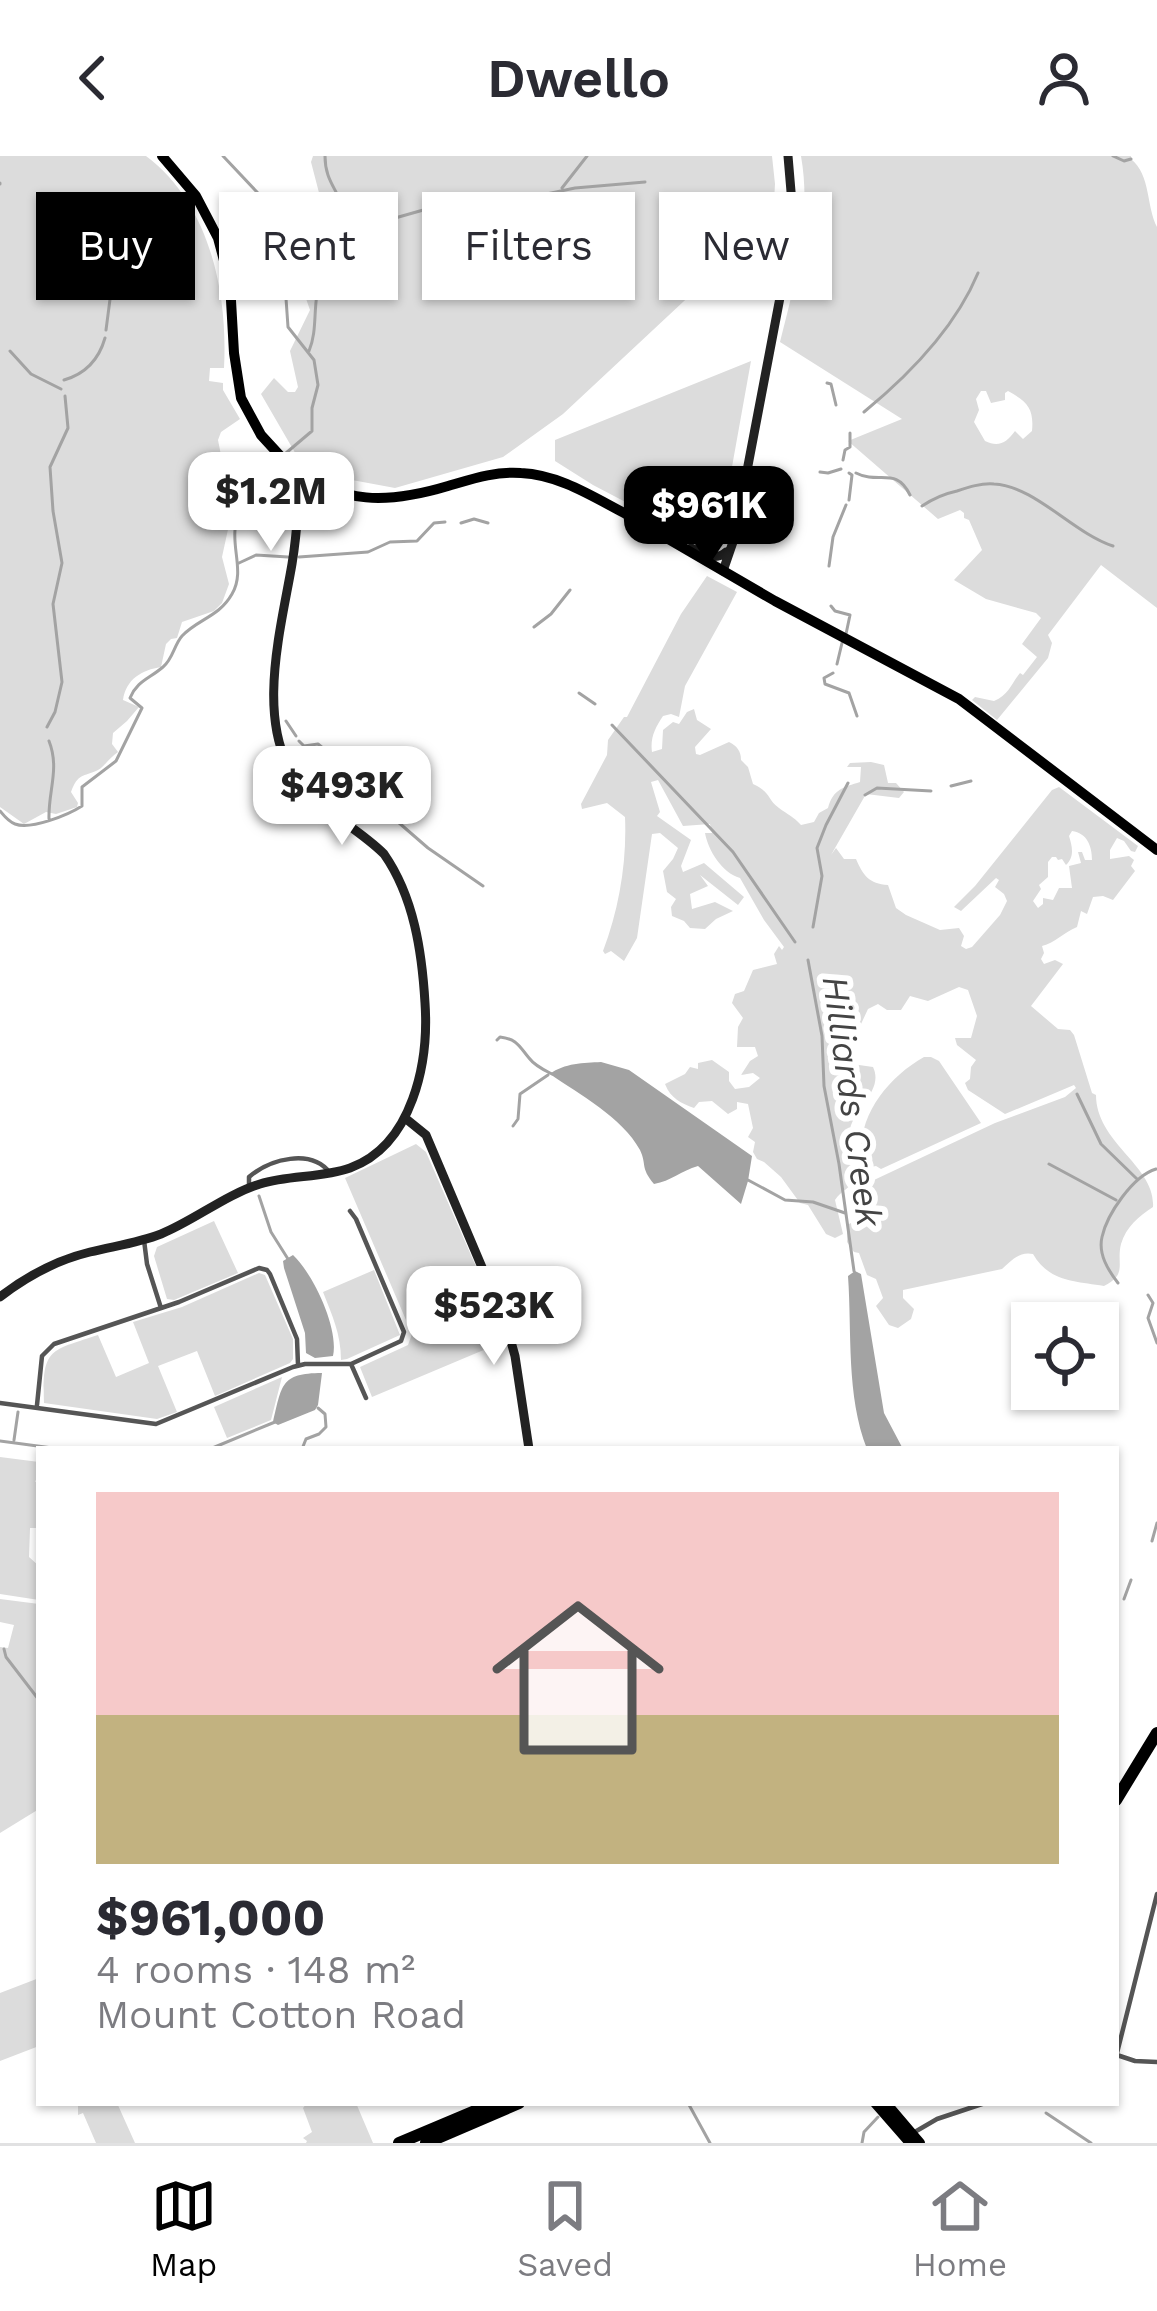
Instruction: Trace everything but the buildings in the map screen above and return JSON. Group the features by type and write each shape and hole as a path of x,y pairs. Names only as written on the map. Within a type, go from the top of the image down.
{"highway":[{"path":"1119,1795 1157,1733"},
{"path":"399,2143 487,2106"},
{"path":"425,2143 512,2106"}],"main road":[{"path":"0,1297 59,1262 176,1228 249,1188 356,1166 378,1153 405,1118 427,1029 422,956 392,865 304,788 283,752 273,705 274,677 293,558 299,494 296,474 258,431 245,407 221,247 196,196 162,156"},
{"path":"739,575 731,567 734,537 790,245 793,215 788,156"},
{"path":"243,394 271,440 307,475 371,494 427,493"},
{"path":"290,466 332,490 362,498"},
{"path":"299,494 302,487 311,485 340,496 392,500 487,476 527,473 562,481 713,557 726,552"},
{"path":"299,494 307,475"},
{"path":"627,515 799,613"},
{"path":"722,568 734,537"},
{"path":"722,568 734,537"},
{"path":"681,543 959,699 1157,850"},
{"path":"405,1118 426,1135 506,1324 529,1446"},
{"path":"878,2106 912,2139"},
{"path":"888,2106 912,2139"}],"street":[{"path":"249,1188 249,1177 279,1160 318,1162 330,1173"},
{"path":"0,1403 156,1424 298,1366 351,1364 401,1341 405,1336 350,1211"},
{"path":"144,1240 161,1308"},
{"path":"36,1408 42,1356 48,1348 255,1270 267,1270 297,1339 298,1366"},
{"path":"351,1364 366,1398"},
{"path":"1119,2044 1157,1894"},
{"path":"1119,2057 1157,2062"},
{"path":"912,2139 926,2124 977,2106"}],"shaded area":[{"path":"0,156 146,156 181,192 36,192 36,300 195,300 195,215 210,252 222,310 224,368 210,368 209,381 223,383 240,419 221,432 218,440 232,511 222,557 229,584 214,611 182,622 177,638 166,644 161,667 131,681 123,700 139,707 113,733 112,744 118,752 76,782 71,792 77,807 46,812 24,824 0,807"},
{"path":"313,156 772,156 775,184 775,192 659,192 659,300 685,300 563,414 503,457 395,488 301,463 261,394 274,378 288,392 298,387 290,351 310,310 306,300 398,300 398,192 319,192"},
{"path":"801,156 1131,156 1145,182 1157,227 1157,608 1101,565 1048,635 1052,643 1048,658 997,720 972,700 999,699 1023,675 1037,657 1022,644 1041,618 986,599 954,580 982,550 964,513 960,510 938,519 848,441 902,419 780,342 790,300 832,300 832,192 804,192","holes":["981,391 986,391 991,403 1005,400 1008,391 1020,399 1031,412 1032,431 1023,439 1015,431 1002,443 985,441 974,422"]},
{"path":"751,361 728,489 656,518 555,461 555,440"},
{"path":"707,576 737,592 685,686 679,717 663,716 652,738 652,752 662,749 663,730 673,722 679,724 694,709 697,720 711,729 695,747 696,754 732,744 753,784 801,825 814,822 840,790 860,782 861,767 847,767 850,763 884,765 888,783 896,783 904,792 899,798 866,794 831,855 836,848 844,859 856,859 867,878 888,885 896,908 906,915 940,930 959,928 964,936 961,946 966,949 1000,915 1007,901 995,887 996,878 961,911 954,907 1052,790 1059,787 1138,846 1131,851 1117,838 1110,859 1129,856 1135,871 1113,900 1093,897 1087,914 1081,911 1077,927 1042,946 1044,964 1055,960 1063,964 1031,1006 1058,1029 1074,1035 1105,1127 1151,1192 1153,1207 1126,1232 1119,1273 1111,1282 1104,1286 1064,1279 1047,1270 1033,1254 1024,1254 1002,1269 903,1290 903,1298 914,1309 911,1319 898,1328 889,1325 876,1306 883,1298 876,1279 867,1275 859,1253 847,1242 847,1225 853,1222 855,1206 874,1180 995,1123 1065,1097 1076,1088 1005,1114 968,1090 965,1083 976,1060 955,1038 971,1038 977,1016 968,990 959,987 928,1001 910,996 901,1010 878,1004 868,1009 848,1052 852,1064 873,1067 875,1083 850,1129 855,1173 851,1185 835,1200 843,1234 835,1238 826,1234 808,1205 800,1203 781,1177 757,1159 755,1142 748,1137 753,1128 748,1104 737,1102 737,1109 728,1114 712,1101 699,1102 694,1108 667,1089 665,1084 690,1067 698,1069 698,1063 712,1060 729,1072 735,1089 749,1087 760,1078 753,1073 741,1075 758,1056 755,1047 737,1047 743,1018 732,1003 735,994 744,991 753,970 777,964 774,954 779,946 784,947 740,878 727,871 713,853 705,833 712,833 710,824 683,826 658,780 651,782 660,812 657,816 691,840 683,872 704,863 744,897 738,905 700,875 708,886 690,894 692,909 715,902 733,911 705,929 690,928 672,916 676,899 667,892 663,871 678,848 660,833 652,834 637,938 624,961 603,951 621,885 625,817 607,803 582,809 581,804 607,755 608,740 627,717 681,614","holes":["1072,831 1088,841 1092,860 1078,852 1081,863 1069,866 1072,888 1059,888 1053,900 1043,898 1038,908 1033,901 1048,877 1048,862 1056,857 1066,865 1072,855"]},
{"path":"924,1057 939,1061 981,1123 881,1169 871,1167 865,1175 862,1140 873,1107 895,1078"},
{"path":"601,1062 629,1070 752,1156 741,1204 698,1166 654,1184 640,1150 623,1127 550,1074 568,1066"},
{"path":"416,1144 426,1152 505,1341 372,1397 360,1367 408,1345 412,1334 345,1178"},
{"path":"214,1221 238,1273 167,1299 154,1256 157,1247"},
{"path":"293,1255 323,1303 333,1356 315,1358 306,1353 305,1333 283,1261"},
{"path":"374,1270 400,1335 341,1360 338,1333 323,1292"},
{"path":"855,1271 861,1274 884,1413 901,1446 866,1446 860,1428 853,1386 848,1276"},
{"path":"259,1273 265,1275 293,1339 290,1363 215,1396 197,1351 158,1366 177,1412 157,1419 44,1403 45,1371 59,1349 98,1335 116,1377 149,1363 133,1322 182,1307"},
{"path":"322,1373 315,1410 278,1425 273,1422 290,1379"},
{"path":"282,1377 271,1420 227,1438 214,1407"},
{"path":"0,1457 36,1462 36,1528 30,1528 29,1557 36,1563 36,1600 0,1594"},
{"path":"0,1599 36,1604 36,1811 0,1833 0,1647 8,1648 14,1625 0,1622"},
{"path":"36,1979 36,2047 0,2061 0,1993"},
{"path":"78,2106 118,2106 135,2143 96,2143 83,2113 78,2115"},
{"path":"357,2106 373,2143 306,2143 303,2138 312,2132 303,2108"}],"waterway":[{"path":"223,156 274,210 288,327 314,360 318,385 312,431 286,453"},
{"path":"309,351 319,287 344,228 343,209 325,156"},
{"path":"562,188 587,156"},
{"path":"1113,156 1131,159"},
{"path":"398,217 506,194 537,196 645,182"},
{"path":"864,412 930,348 978,273"},
{"path":"106,330 110,300"},
{"path":"64,380 90,365 105,338"},
{"path":"10,351 31,374 61,389"},
{"path":"827,383 836,405"},
{"path":"47,727 62,682 53,604 62,563 50,467 68,428 65,396"},
{"path":"843,460 850,433"},
{"path":"0,811 13,823 30,825 82,806 82,787 116,761 142,708 130,698 133,692 166,664 182,636 221,608 232,594 237,579 237,521 249,495 273,466"},
{"path":"820,472 841,469"},
{"path":"849,473 849,500"},
{"path":"856,473 893,478 910,495"},
{"path":"922,506 975,486 1009,487 1113,546"},
{"path":"829,566 833,537 846,505"},
{"path":"461,523 474,519 488,523"},
{"path":"299,557 368,552 390,542 417,541 434,523 445,522"},
{"path":"239,563 256,555 288,557"},
{"path":"534,627 570,590"},
{"path":"831,606 850,615 846,634"},
{"name":"Hilliards Creek","path":"837,664 842,643"},
{"name":"Hilliards Creek","path":"833,673 824,678 825,684 849,693 857,716"},
{"path":"579,693 595,704"},
{"path":"286,721 296,736"},
{"path":"612,725 733,852 795,942"},
{"path":"49,741 54,771 49,819"},
{"path":"299,741 304,746 318,744 330,754"},
{"path":"339,758 376,767 374,772"},
{"path":"951,786 971,781"},
{"name":"Hilliards Creek","path":"813,927 822,876 817,848 848,783"},
{"path":"865,795 877,788 931,791"},
{"path":"396,789 401,793"},
{"path":"398,822 483,886"},
{"name":"Hilliards Creek","path":"808,960 854,1271"},
{"path":"497,1040 514,1041 552,1074"},
{"path":"513,1126 520,1094 548,1075"},
{"path":"1077,1094 1101,1144 1137,1179"},
{"path":"1049,1164 1116,1200"},
{"path":"1118,1283 1103,1256 1105,1228 1130,1188 1156,1169"},
{"path":"748,1180 785,1200 813,1202 845,1213"},
{"path":"259,1196 271,1232 288,1259"},
{"name":"Hilliards Creek","path":"1148,1295 1153,1303 1148,1318 1157,1343"},
{"path":"303,1446 326,1427 325,1414 318,1408"},
{"path":"14,1440 18,1412"},
{"path":"217,1446 275,1422"},
{"path":"0,1441 38,1446"},
{"name":"Hilliards Creek","path":"1152,1541 1157,1523"},
{"name":"Hilliards Creek","path":"1124,1599 1131,1580"},
{"path":"4,1649 36,1696"},
{"path":"690,2106 710,2143"},
{"path":"1046,2113 1091,2143"},
{"name":"Hilliards Creek","path":"862,2143 864,2132 878,2117"}]}
